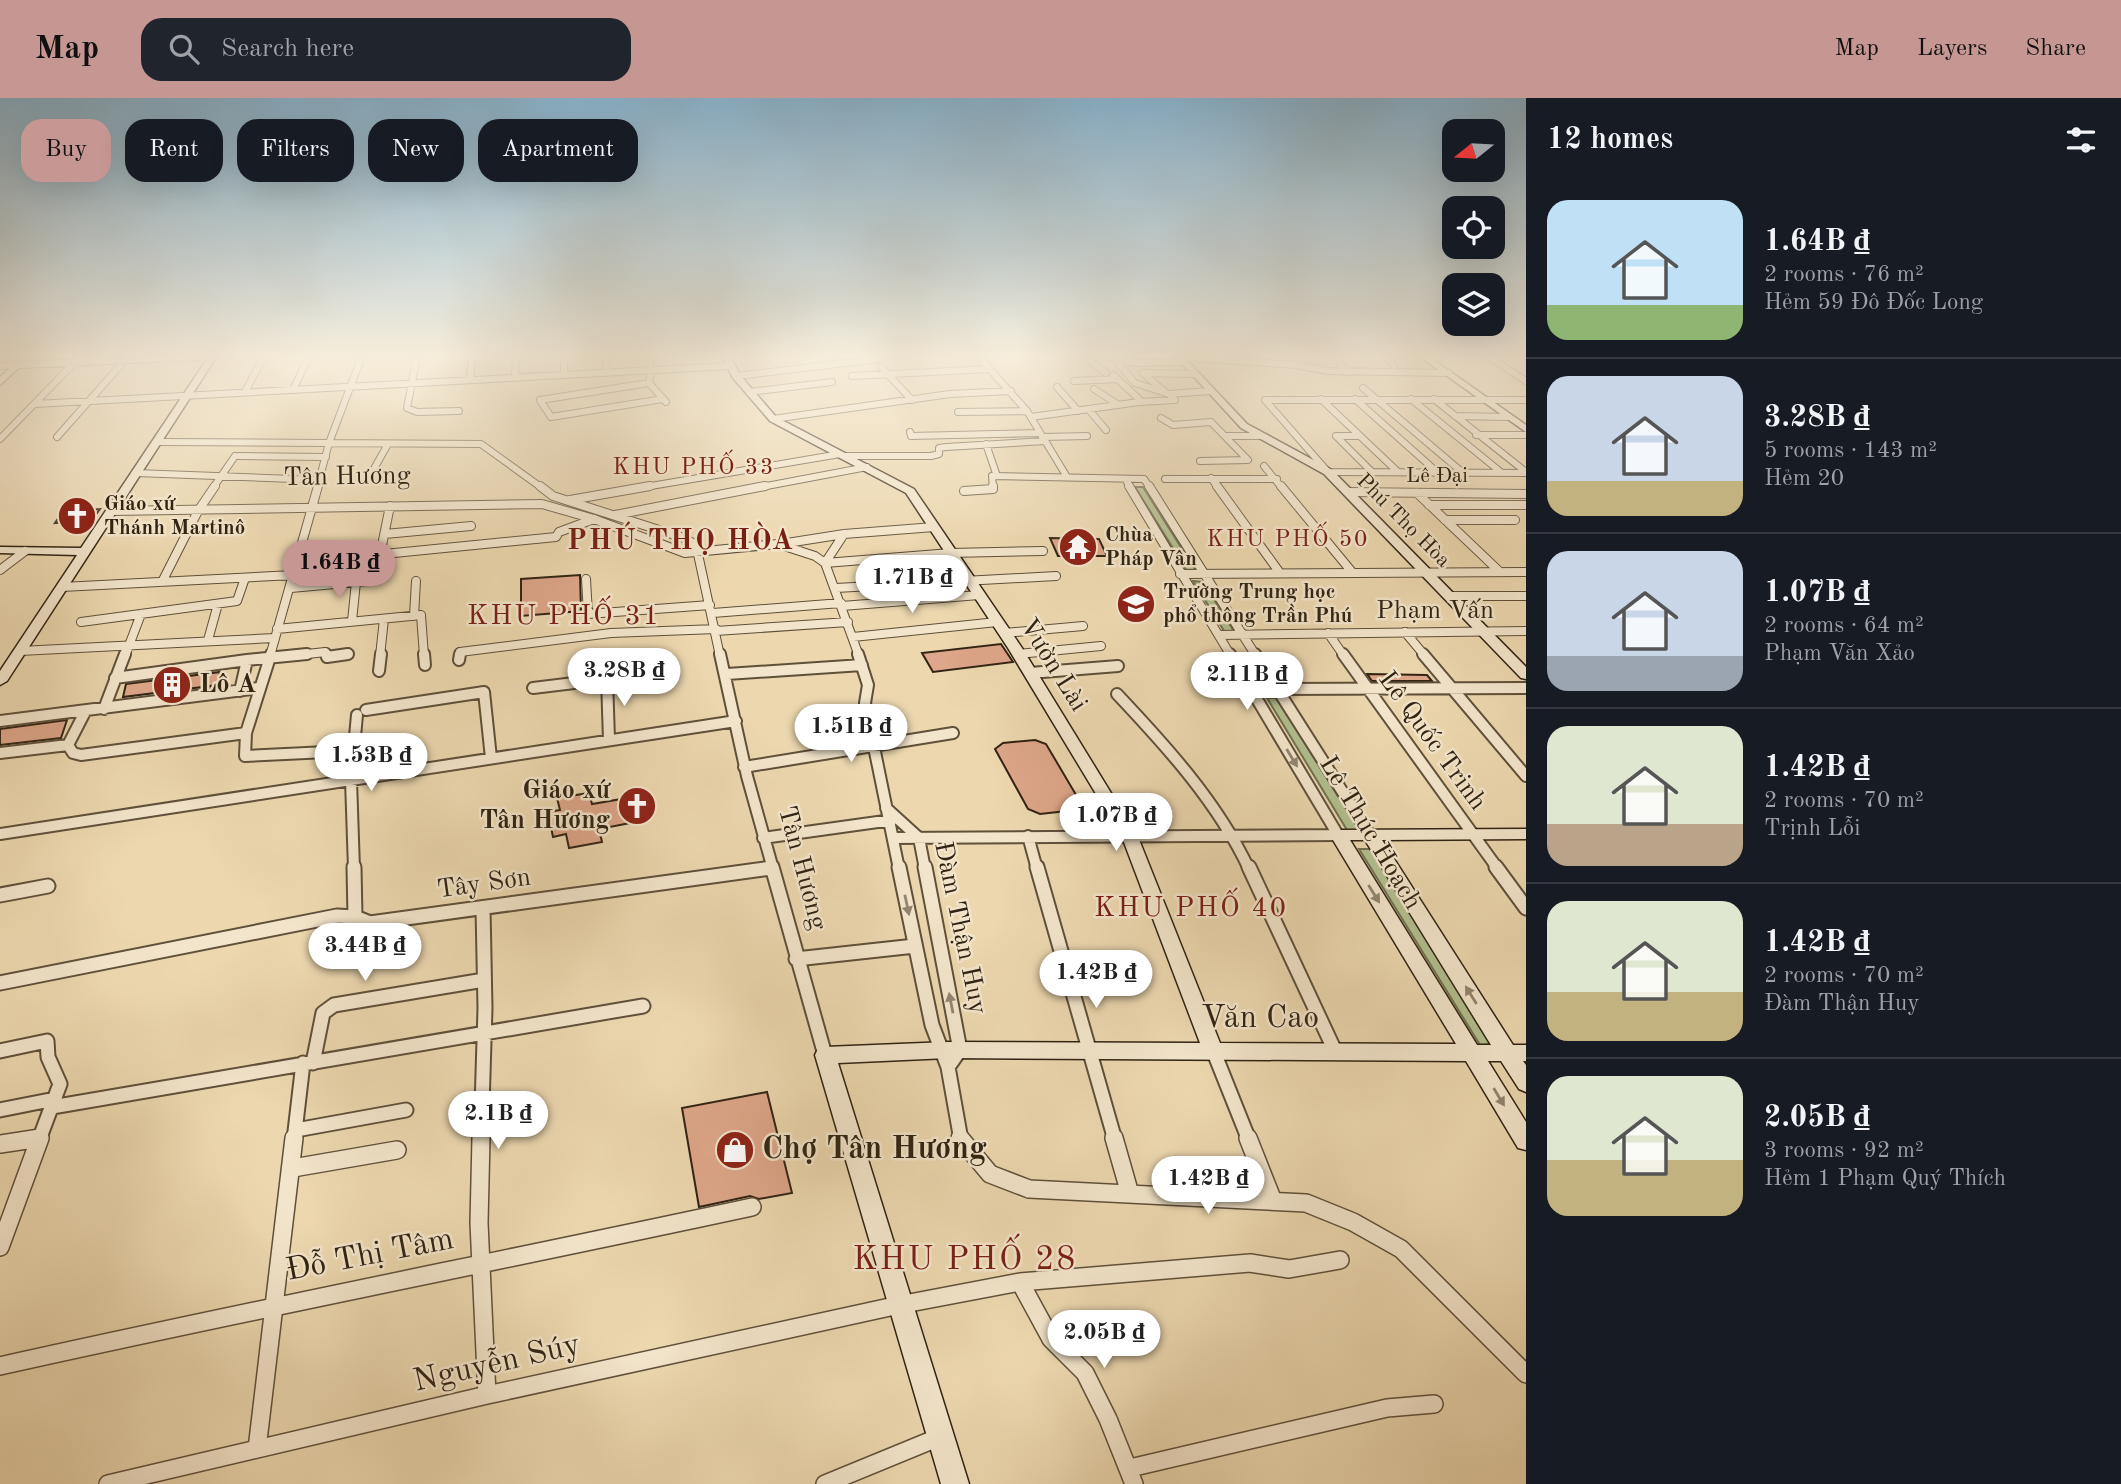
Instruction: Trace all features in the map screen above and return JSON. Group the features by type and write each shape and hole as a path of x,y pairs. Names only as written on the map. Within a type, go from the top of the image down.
{"street":[{"path":"0,439 18,421"},
{"path":"57,437 72,421"},
{"path":"1,679 171,421"},
{"path":"337,421 329,443 295,575 246,733 244,756 291,751 301,755 322,754 355,748"},
{"name":"Vườn Lài","path":"776,421 910,491 1001,627 1130,837 1213,1049"},
{"path":"1033,421 1067,477"},
{"path":"1098,421 1106,430"},
{"path":"1166,421 1185,436"},
{"name":"Phú Thọ Hòa","path":"1239,421 1244,426 1328,472 1526,675"},
{"path":"1283,421 1328,472 1436,475 1462,472 1526,472"},
{"path":"1343,421 1398,472"},
{"path":"1377,421 1436,475"},
{"path":"1402,421 1462,472"},
{"path":"1437,421 1502,473"},
{"path":"1461,421 1526,472"},
{"path":"1173,425 1211,422 1248,460 1200,461"},
{"path":"910,432 911,436 1087,436"},
{"path":"1455,435 1526,435"},
{"path":"1227,436 1262,436"},
{"path":"1358,436 1336,436 1372,472"},
{"path":"566,501 842,455 937,455 939,448 1043,437"},
{"path":"157,442 481,444 553,496 684,538 699,551 778,544 844,534 934,527"},
{"path":"367,481 388,444"},
{"path":"986,444 998,476"},
{"path":"1346,446 1370,447"},
{"path":"162,582 198,511 219,477 237,456 326,457"},
{"path":"1264,466 1352,572"},
{"path":"612,515 867,467"},
{"path":"136,473 320,480"},
{"path":"964,491 993,489 992,476 1125,479"},
{"path":"1210,478 1280,573"},
{"name":"Lê Thúc Hoạch","path":"1125,479 1140,479 1203,573 1370,835 1517,1053 1526,1083"},
{"name":"Lê Thúc Hoạch","path":"1125,479 1338,835 1526,1141"},
{"path":"1165,479 1277,479"},
{"path":"1446,486 1454,493"},
{"name":"Lê Đại","path":"1349,492 1524,495"},
{"path":"1417,493 1500,572"},
{"path":"542,504 553,496"},
{"name":"Tân Hương","path":"111,511 542,504 594,519 685,553 699,551 727,674 744,766 771,868 899,1305 955,1484"},
{"path":"1429,505 1526,505"},
{"path":"1498,505 1526,528"},
{"path":"380,555 390,506"},
{"path":"344,558 556,537 559,531 594,519"},
{"path":"1445,520 1515,520"},
{"path":"385,534 471,526"},
{"path":"825,563 844,534"},
{"path":"778,544 796,547 825,563 951,553 1043,551"},
{"path":"0,550 85,552"},
{"path":"0,570 25,551"},
{"name":"Đàm Thận Huy","path":"825,563 868,685 865,703 886,808 893,819 919,838 959,1136 972,1156 990,1174 1029,1189 1306,1203 1353,1222 1401,1249 1526,1374"},
{"path":"1180,574 1526,572"},
{"path":"62,587 295,575"},
{"path":"836,588 1056,576"},
{"path":"81,622 237,601 245,578"},
{"path":"586,579 588,614 841,604 979,595"},
{"path":"291,588 378,580"},
{"path":"414,615 416,581"},
{"path":"352,621 356,582"},
{"path":"1450,596 1526,596"},
{"path":"208,640 218,604"},
{"path":"104,709 141,614"},
{"path":"20,651 276,634 352,621 421,615 425,665"},
{"path":"379,671 384,618"},
{"path":"459,660 460,652 611,633 848,622"},
{"path":"853,637 1001,627 1083,626"},
{"name":"Phạm Vấn","path":"1219,635 1526,631"},
{"path":"1405,632 1526,776"},
{"name":"Lê Quốc Trinh","path":"1328,633 1365,688 1526,908"},
{"path":"1018,654 1101,646"},
{"path":"115,678 247,660 325,652 327,657 348,654"},
{"path":"240,691 247,660"},
{"path":"727,674 862,665"},
{"path":"1030,673 1118,666"},
{"path":"533,688 607,679 609,703 605,713 609,740"},
{"path":"0,721 259,688"},
{"path":"1252,692 1279,689 1526,688"},
{"path":"355,917 351,780 361,713 484,692 491,758"},
{"path":"1117,694 1166,746 1234,836 1335,1051"},
{"path":"68,745 85,712"},
{"path":"0,834 736,721"},
{"path":"68,745 73,753 81,755 246,733"},
{"path":"744,766 953,733"},
{"path":"0,752 68,745"},
{"path":"764,838 893,819"},
{"name":"Đàm Thận Huy","path":"893,819 892,838 915,946 949,1056"},
{"path":"892,838 1526,834"},
{"path":"1028,836 1130,1194"},
{"name":"Tây Sơn","path":"0,984 337,916 355,917 370,923 771,868"},
{"path":"0,895 48,886"},
{"path":"483,908 479,1223 487,1395"},
{"path":"796,959 915,946"},
{"path":"257,1449 296,1130 308,1063 323,1013 334,1005 484,980"},
{"path":"0,1110 393,1052 643,1006"},
{"path":"0,1051 47,1041 48,1057 60,1084 0,1247"},
{"path":"1213,1049 1273,1201"},
{"name":"Văn Cao","path":"825,1055 949,1056 1213,1049 1517,1053"},
{"path":"296,1130 406,1110"},
{"path":"0,1144 40,1138"},
{"path":"293,1168 397,1150"},
{"name":"Đỗ Thị Tâm","path":"0,1366 276,1304 483,1265 752,1207"},
{"name":"Nguyễn Súy","path":"108,1484 487,1395 899,1305 1020,1282 1250,1263 1289,1269 1340,1260"},
{"path":"1020,1282 1051,1339 1085,1373 1132,1476 1387,1408 1434,1404"},
{"path":"825,1484 942,1436"}],"green space":[{"path":"1135,487 1143,487 1196,571 1187,571"},
{"path":"1193,581 1203,582 1235,633 1226,634"},
{"path":"1267,698 1277,698 1359,830 1347,830"},
{"path":"1359,849 1373,849 1493,1044 1480,1045"}],"building":[{"name":"Giáo xứ Thánh Martinô","path":"100,509 92,520 55,523 63,511"},
{"name":"Chùa Pháp Vân","path":"1050,538 1099,539 1107,556 1058,556"},
{"path":"580,575 581,611 521,616 521,579"},
{"path":"1001,644 1013,662 933,672 922,653"},
{"path":"220,672 218,685 123,697 126,684"},
{"path":"1367,674 1427,675 1432,681 1372,681"},
{"path":"67,720 61,738 0,745 0,729"},
{"path":"1035,740 1046,744 1082,805 1076,810 1040,814 1028,809 995,749 1003,743"},
{"path":"589,793 592,804 639,796 646,820 599,829 602,842 569,848 566,834 553,837 548,812 560,810 557,798"},
{"name":"Chợ Tân Hương","path":"767,1092 792,1193 759,1199 750,1196 699,1207 682,1108"}],"place":[{"name":"Giáo xứ Thánh Martinô","path":"77,516"},
{"name":"Chùa Pháp Vân","path":"1078,547"},
{"name":"Trường Trung học phổ thông Trần Phú","path":"1136,604"},
{"name":"Lô A","path":"172,685"},
{"name":"Giáo xứ Tân Hương","path":"637,806"},
{"name":"Chợ Tân Hương","path":"735,1150"}],"district":[{"name":"KHU PHỐ 33","path":"694,467"},
{"name":"KHU PHỐ 50","path":"1288,539"},
{"name":"PHÚ THỌ HÒA","path":"681,542"},
{"name":"KHU PHỐ 31","path":"564,617"},
{"name":"KHU PHỐ 40","path":"1191,909"},
{"name":"KHU PHỐ 28","path":"965,1260"}]}
